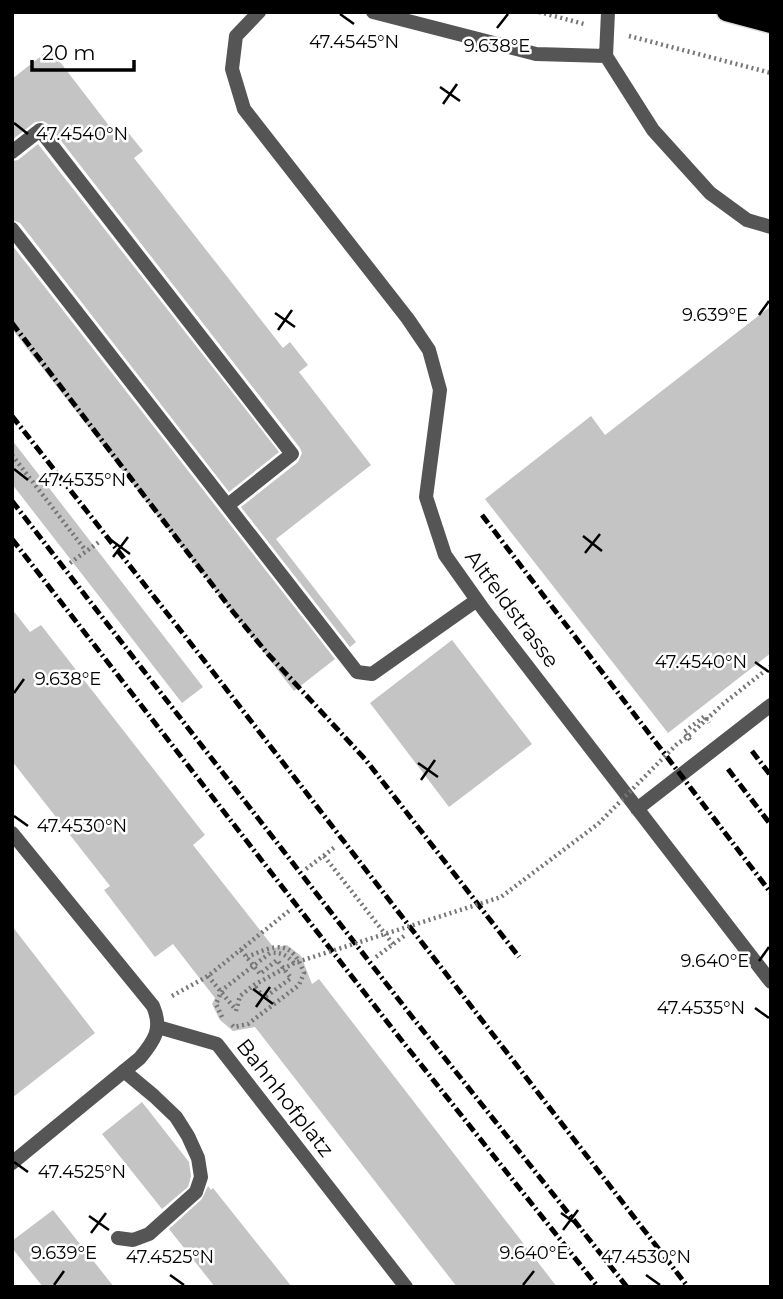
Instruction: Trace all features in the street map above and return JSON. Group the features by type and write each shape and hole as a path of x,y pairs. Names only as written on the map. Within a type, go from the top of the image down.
{"main road":[{"path":"726,12 771,23"}],"street":[{"name":"Altfeldstrasse","path":"259,12 236,36 232,69 244,109 408,319 429,350 440,390 426,497 445,555 771,982"},
{"path":"373,12 536,54 606,56"},
{"path":"608,12 606,56 653,130 710,193 747,220 771,227"},
{"path":"12,152 40,130 292,454 228,505"},
{"path":"12,229 358,672 372,674 477,600"},
{"path":"637,809 771,705"},
{"path":"12,832 153,1006 158,1018 158,1027 151,1045 139,1058 12,1163"},
{"name":"Bahnhofplatz","path":"158,1027 217,1044 406,1287"},
{"path":"118,1238 133,1240 149,1234 196,1192 201,1177 198,1158 176,1117 124,1071"}],"path":[{"path":"539,12 771,73"},
{"path":"12,455 86,551"},
{"path":"70,563 99,542"},
{"path":"208,976 236,1011 240,996 294,963 501,897 598,824 676,745 771,666"},
{"path":"306,869 335,847"},
{"path":"324,856 393,944"},
{"path":"153,1006 208,976 290,910"},
{"path":"376,957 404,936"},
{"path":"247,957 270,947 278,947 289,950 299,958 304,972 299,985 248,1024 234,1027 222,1017 216,1004 222,990 270,953 279,952 294,963"},
{"path":"241,950 260,974 277,960 291,978 264,998 254,985"}],"building":[{"path":"50,49 117,136 126,130 143,151 134,158 283,348 290,342 308,365 299,372 371,465 276,539 356,642 350,647 241,507 298,462 302,453 300,448 48,124 43,121 35,122 12,140 12,79"},
{"path":"38,144 279,452 229,492 20,223 12,220 12,161 18,160"},
{"path":"12,245 335,659 294,691 12,329"},
{"path":"771,306 771,653 668,733 485,499 591,416 605,435"},
{"path":"12,440 203,687 182,703 12,484"},
{"path":"12,609 30,632 41,625 205,835 193,845 274,948 287,945 301,956 312,984 319,979 557,1287 457,1287 255,1027 233,1031 220,1020 212,1004 215,998 173,944 155,957 104,890 110,886 12,761"},
{"path":"452,640 532,744 449,807 370,703"},
{"path":"12,926 95,1033 12,1098"},
{"path":"142,1102 189,1162 191,1176 188,1187 162,1209 102,1134"},
{"path":"208,1186 211,1190 213,1188 292,1287 215,1287 169,1229 202,1199"},
{"path":"53,1210 114,1287 43,1287 12,1248 12,1241"}],"railway":[{"path":"12,323 234,613 267,653 365,759 519,957"},
{"path":"12,416 688,1287"},
{"path":"12,501 413,1018 627,1287"},
{"path":"482,515 771,893"},
{"path":"12,539 395,1032 598,1287"},
{"path":"752,751 771,776"},
{"path":"728,769 771,825"}]}
